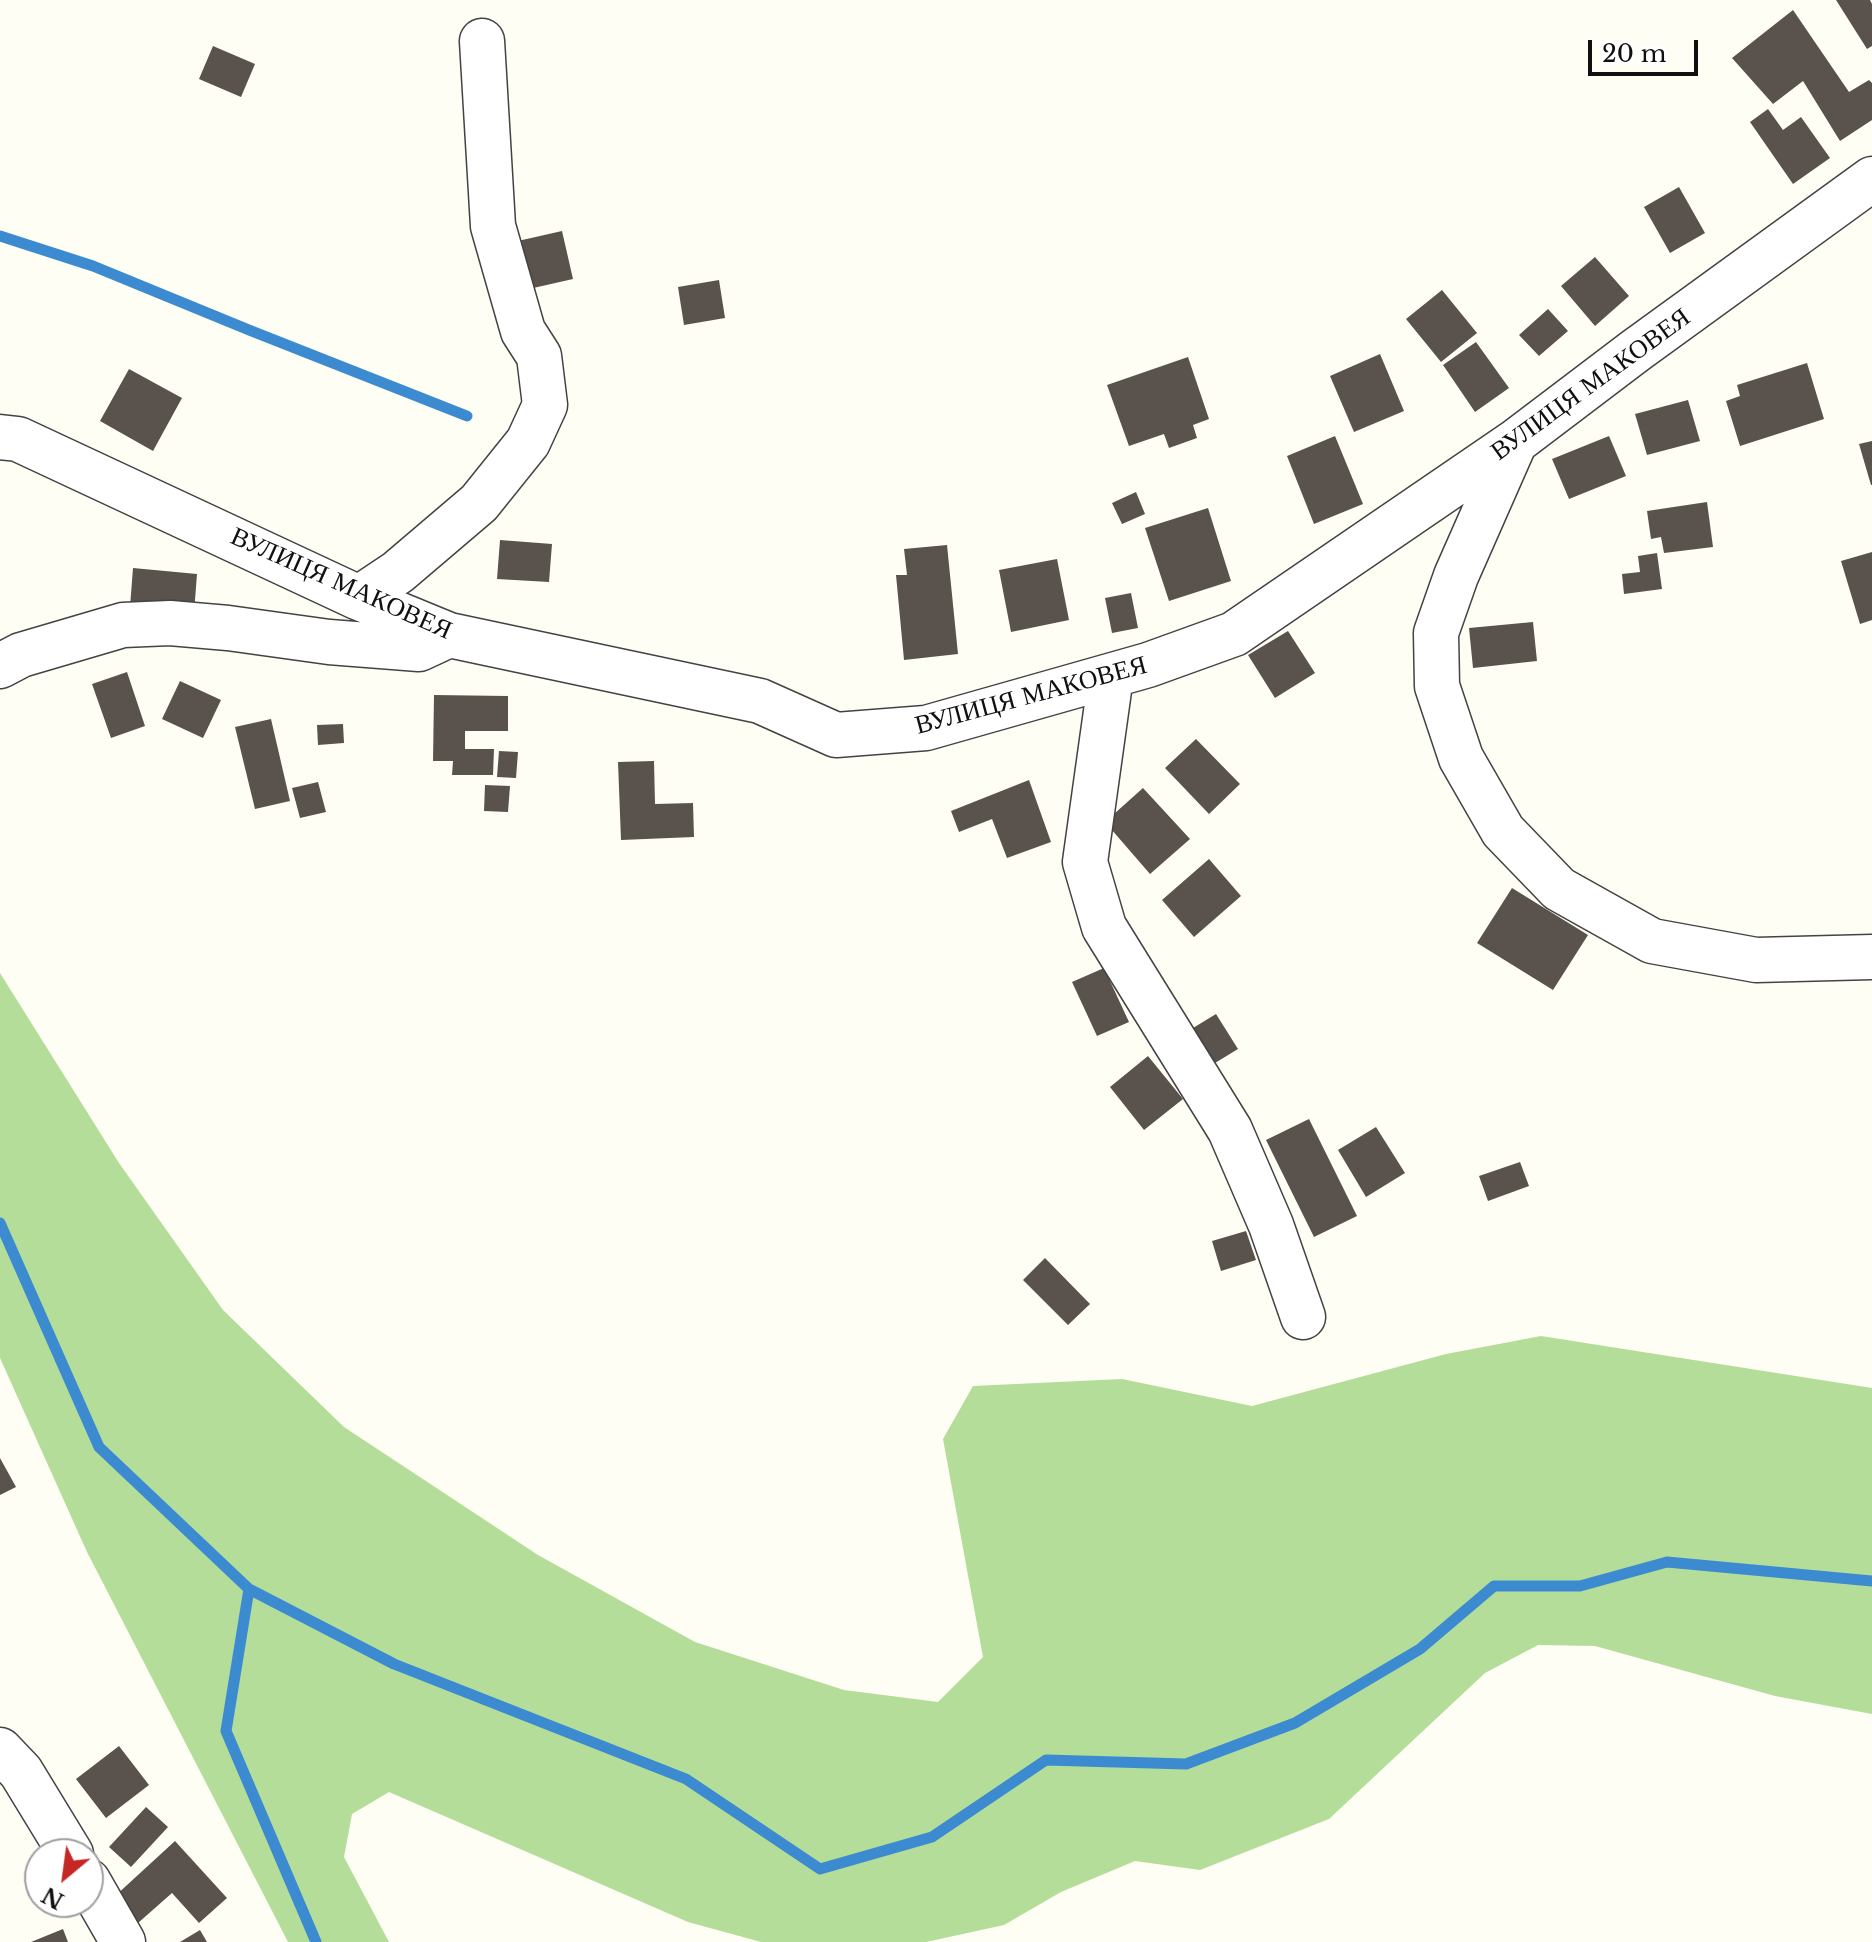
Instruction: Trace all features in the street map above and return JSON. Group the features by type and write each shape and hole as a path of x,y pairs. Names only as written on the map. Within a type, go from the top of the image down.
{"street":[{"path":"359,598 398,572 479,503 528,442 545,405 539,356 523,331 493,226 482,41"},
{"name":"ВУЛИЦЯ МАКОВЕЯ","path":"0,437 18,439 359,598 449,635 760,701 836,735 926,728 1111,676 1234,634 1515,442 1872,179"},
{"path":"1515,442 1456,576 1436,633 1437,686 1461,758 1503,831 1559,889 1652,941 1756,960 1872,957"},
{"path":"0,666 21,655 123,625 170,623 214,626 329,642 419,649 449,635"},
{"path":"1111,676 1085,862 1104,927 1230,1130 1271,1225 1303,1317"},
{"path":"0,1750 21,1772 61,1838"},
{"path":"104,1909 123,1942"}],"green space":[{"path":"0,973 119,1163 223,1310 344,1427 538,1555 695,1642 844,1690 938,1702 983,1657 943,1439 973,1386 1122,1379 1252,1406 1446,1354 1541,1336 1872,1388 1872,1714 1775,1696 1595,1646 1538,1645 1485,1673 1329,1819 1200,1870 1135,1861 1061,1892 1004,1925 926,1942 761,1942 688,1922 389,1792 352,1814 344,1857 389,1942 288,1942 87,1552 0,1358"}],"building":[{"path":"1836,0 1870,0 1872,46 1867,49"},
{"path":"1793,10 1849,92 1869,80 1872,83 1872,120 1840,141 1803,81 1773,104 1732,58"},
{"path":"213,46 255,64 241,97 199,79"},
{"path":"1768,109 1783,130 1801,117 1830,158 1793,184 1750,122"},
{"path":"1679,187 1705,233 1670,253 1644,207"},
{"path":"562,231 573,279 520,291 509,243"},
{"path":"1595,257 1629,296 1595,326 1561,286"},
{"path":"719,280 725,318 684,325 678,287"},
{"path":"1442,290 1477,333 1441,362 1406,319"},
{"path":"1548,309 1568,331 1539,356 1519,335"},
{"path":"1476,342 1509,388 1475,412 1443,365"},
{"path":"1380,354 1404,411 1354,432 1330,376"},
{"path":"1188,357 1209,419 1193,425 1197,438 1169,448 1164,434 1129,446 1107,385"},
{"path":"1807,363 1824,419 1740,446 1726,401 1740,396 1737,385"},
{"path":"129,369 182,398 153,451 100,421"},
{"path":"1688,400 1700,441 1647,455 1635,414"},
{"path":"1335,436 1363,504 1314,524 1287,456"},
{"path":"1609,436 1626,476 1569,499 1552,459"},
{"path":"1872,441 1872,485 1871,485 1859,444"},
{"path":"1136,492 1145,514 1122,524 1112,503"},
{"path":"1707,502 1713,547 1664,553 1661,537 1651,539 1647,511"},
{"path":"1208,508 1231,581 1169,601 1145,528"},
{"path":"500,540 552,544 549,582 497,579"},
{"path":"947,545 958,654 904,660 896,575 907,575 904,549"},
{"path":"1872,552 1872,620 1860,624 1841,561"},
{"path":"1657,553 1662,589 1624,594 1622,574 1640,572 1638,556"},
{"path":"1057,559 1069,620 1011,632 999,570"},
{"path":"133,568 197,574 194,613 130,607"},
{"path":"1131,593 1138,628 1112,633 1105,598"},
{"path":"1533,622 1537,661 1473,668 1469,628"},
{"path":"1288,631 1315,673 1275,698 1248,655"},
{"path":"127,672 145,726 111,738 92,684"},
{"path":"180,681 221,700 203,738 162,719"},
{"path":"434,695 508,696 508,731 465,731 465,749 494,749 493,775 452,775 453,761 433,761"},
{"path":"271,719 290,801 255,809 235,727"},
{"path":"343,724 344,743 318,745 317,725"},
{"path":"1196,739 1240,784 1209,814 1165,768"},
{"path":"499,751 518,752 516,778 497,777"},
{"path":"654,761 655,804 693,803 694,837 621,840 618,762"},
{"path":"1029,780 1051,842 1007,858 992,819 959,832 951,811"},
{"path":"318,782 326,812 300,818 292,788"},
{"path":"485,785 510,786 508,812 484,811"},
{"path":"1143,788 1190,839 1150,874 1105,822"},
{"path":"1209,859 1241,896 1194,937 1162,900"},
{"path":"1512,888 1588,935 1553,990 1477,943"},
{"path":"1104,968 1129,1022 1097,1036 1072,982"},
{"path":"1216,1014 1238,1049 1215,1063 1193,1028"},
{"path":"1148,1056 1183,1099 1144,1130 1110,1087"},
{"path":"1309,1119 1357,1216 1314,1237 1266,1140"},
{"path":"1376,1127 1405,1173 1366,1197 1338,1150"},
{"path":"1520,1162 1529,1186 1488,1201 1479,1176"},
{"path":"1246,1231 1256,1260 1221,1271 1212,1241"},
{"path":"1045,1258 1090,1304 1068,1325 1023,1280"},
{"path":"0,1458 16,1487 0,1495"},
{"path":"119,1746 149,1785 106,1818 76,1779"},
{"path":"146,1807 168,1827 131,1867 109,1847"},
{"path":"175,1841 227,1898 199,1923 172,1893 138,1923 114,1897"},
{"path":"63,1929 68,1942 31,1942"},
{"path":"200,1930 207,1942 180,1942"}],"waterway":[{"path":"0,236 93,266 467,416"},
{"path":"0,1223 99,1447 249,1589 394,1664 686,1779 820,1869 932,1837 1046,1760 1186,1764 1295,1723 1420,1649 1494,1586 1580,1586 1667,1562 1872,1581"},
{"path":"249,1589 226,1731 316,1942"}]}
